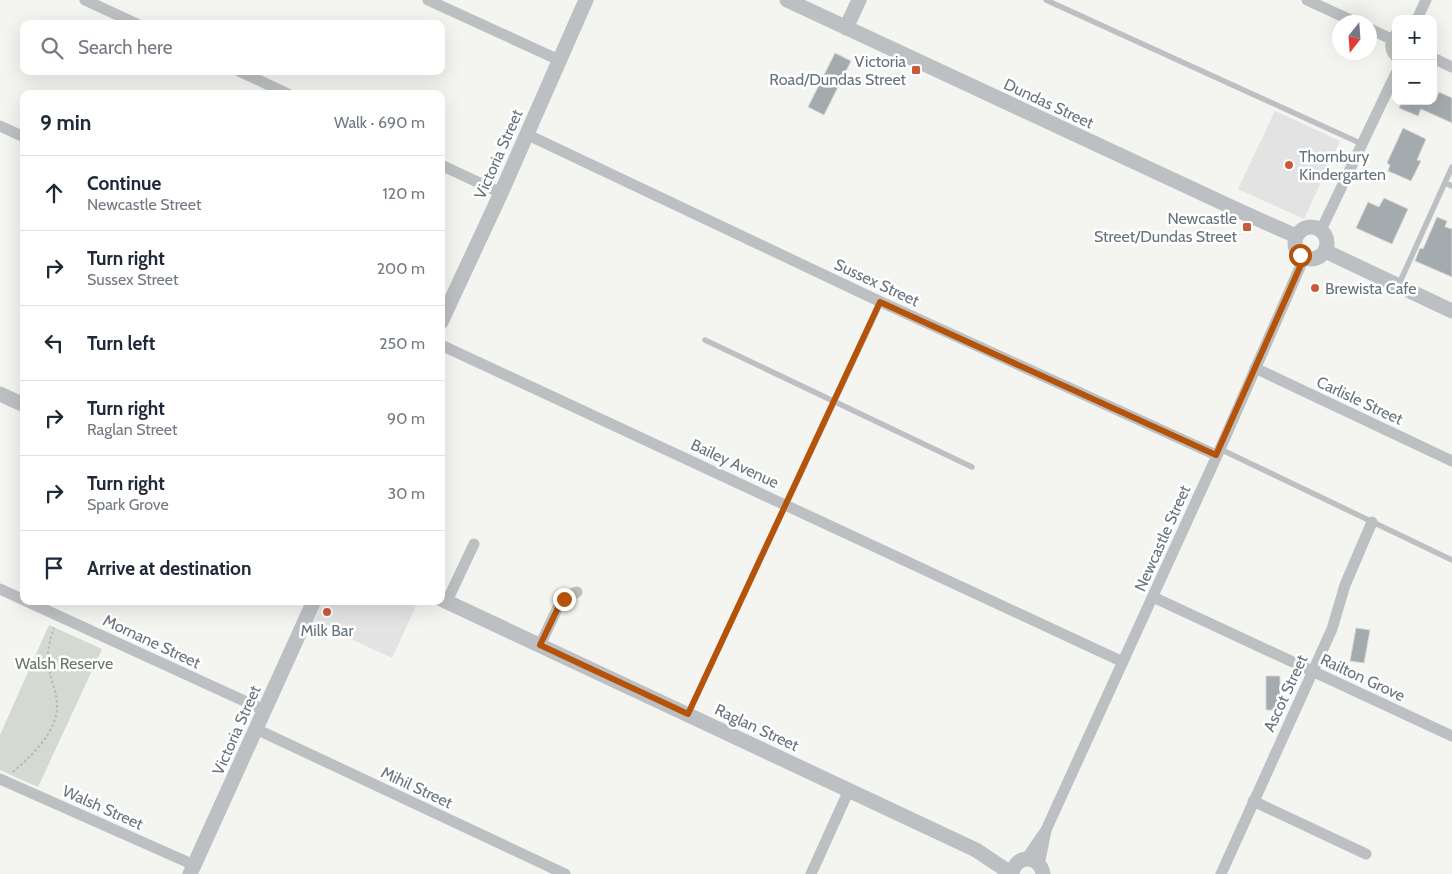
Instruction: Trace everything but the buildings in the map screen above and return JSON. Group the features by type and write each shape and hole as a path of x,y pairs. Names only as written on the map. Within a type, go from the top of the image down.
{"street":[{"path":"86,0 128,20"},
{"path":"428,0 559,60"},
{"name":"Victoria Street","path":"445,313 501,193 586,0"},
{"name":"Dundas Street","path":"787,0 1296,236"},
{"path":"846,28 859,0"},
{"path":"1307,0 1340,15"},
{"path":"1419,15 1426,0"},
{"path":"1377,31 1392,36"},
{"path":"1437,60 1452,67"},
{"path":"248,75 279,90"},
{"path":"1321,230 1392,81"},
{"path":"0,126 20,135"},
{"name":"Sussex Street","path":"526,134 880,302 1218,452"},
{"path":"445,167 501,193"},
{"path":"1308,227 1321,230 1328,242 1325,252 1313,259 1304,258 1296,251 1296,236 1308,227"},
{"path":"1325,252 1452,311"},
{"name":"Newcastle Street","path":"1030,869 1304,258"},
{"name":"Bailey Avenue","path":"445,347 1123,662"},
{"name":"Carlisle Street","path":"1255,368 1452,461"},
{"path":"0,394 20,403"},
{"name":"Ascot Street","path":"1221,874 1332,629 1345,585 1372,522"},
{"path":"445,598 474,544"},
{"name":"Mornane Street","path":"0,589 20,599"},
{"path":"540,645 560,603 569,595 577,592"},
{"name":"Railton Grove","path":"1153,597 1452,736"},
{"name":"Raglan Street","path":"445,600 976,850 1030,869"},
{"name":"Mornane Street","path":"34,605 264,710"},
{"name":"Victoria Street","path":"192,870 312,605"},
{"name":"Mihil Street","path":"256,728 565,874"},
{"name":"Walsh Street","path":"2,780 192,870"},
{"path":"810,874 849,790"},
{"path":"1253,802 1366,854"}],"lane":[{"path":"1046,0 1362,144"},
{"path":"1398,286 1452,167"},
{"path":"1445,183 1452,186"},
{"path":"688,714 880,302"},
{"path":"704,340 972,467"},
{"path":"1218,452 1369,519 1452,560"}],"path":[{"path":"2,780 31,757 49,733 54,719 57,705 48,662 49,643 54,628"}],"shaded area":[{"name":"Thornbury Kindergarten","path":"1275,111 1340,141 1304,219 1238,189"},
{"path":"321,605 416,606 392,658 314,622"}],"green space":[{"name":"Walsh Reserve","path":"49,625 102,649 38,787 0,770 0,735"}],"place":[{"name":"Victoria Road/Dundas Street","path":"916,70"},
{"name":"Thornbury Kindergarten","path":"1289,165"},
{"name":"Newcastle Street/Dundas Street","path":"1247,227"},
{"name":"Brewista Cafe","path":"1315,288"},
{"name":"Milk Bar","path":"327,612"}],"route":[{"path":"564,599 560,603 540,645 688,714 880,302 1216,455 1304,258 1300,255"}]}
